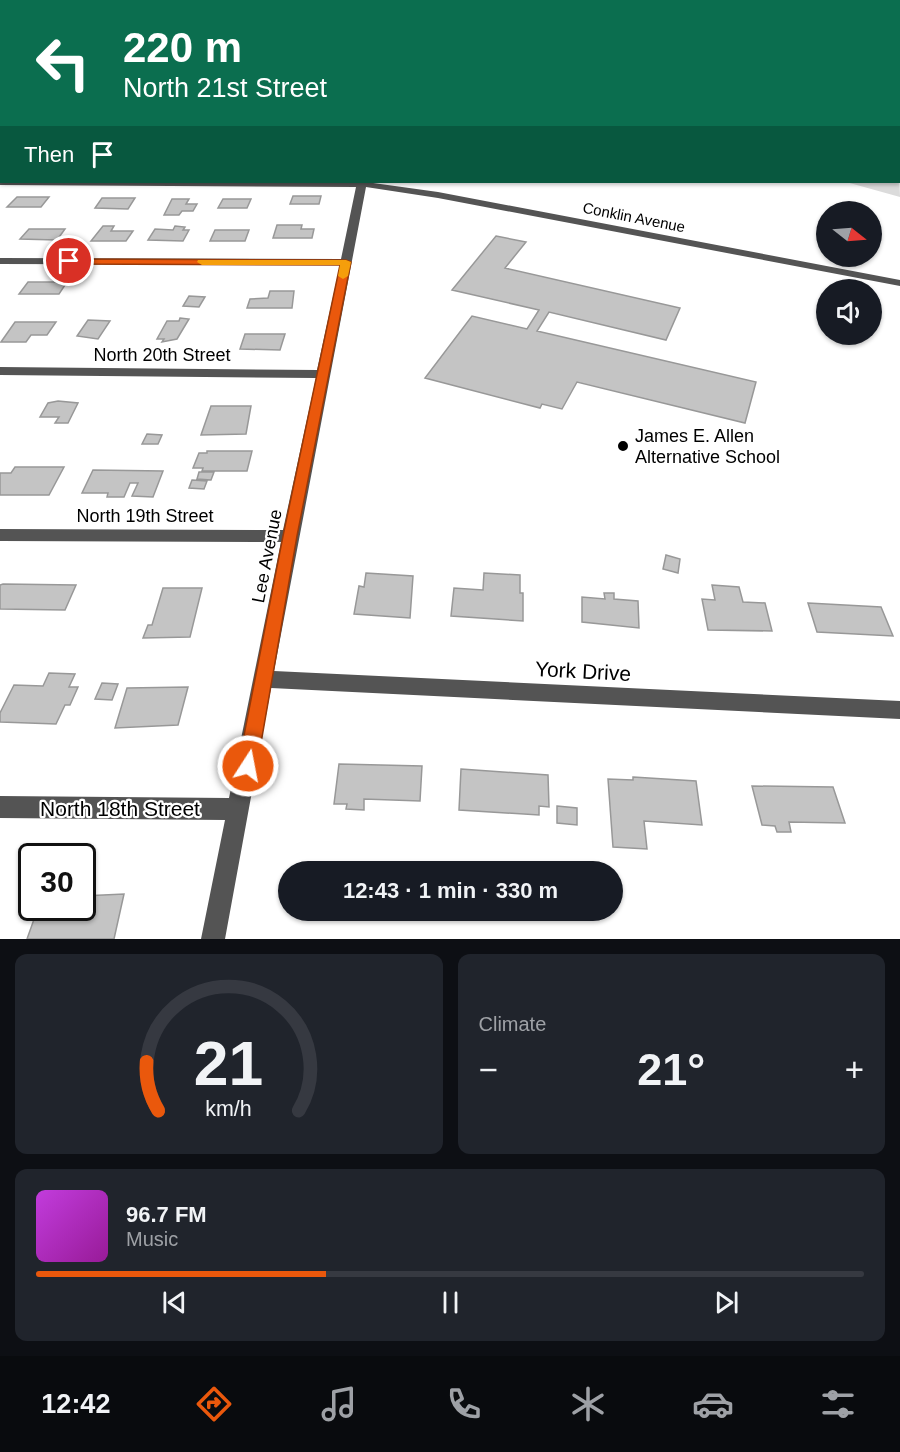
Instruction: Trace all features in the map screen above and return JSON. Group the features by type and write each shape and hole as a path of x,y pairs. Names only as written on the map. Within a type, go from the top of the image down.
{"street":[{"name":"Lee Avenue","path":"213,939 290,536 362,183"},
{"name":"Conklin Avenue","path":"362,183 449,197 900,283"},
{"path":"0,261 346,262"},
{"name":"North 20th Street","path":"0,371 323,374"},
{"name":"North 19th Street","path":"0,535 290,536"},
{"name":"York Drive","path":"264,679 900,710"},
{"name":"North 18th Street","path":"0,807 239,809"}],"shaded area":[{"path":"850,183 900,183 900,197"}],"building":[{"path":"293,196 321,196 319,204 290,204"},
{"path":"17,197 49,197 41,207 7,207"},
{"path":"102,198 135,198 128,209 95,208"},
{"path":"172,199 189,199 186,204 197,204 193,211 182,211 179,215 164,215"},
{"path":"223,199 251,199 247,208 218,208"},
{"path":"277,225 302,225 301,229 314,229 312,238 273,238"},
{"path":"103,226 114,226 111,231 133,231 126,241 91,241"},
{"path":"175,226 189,230 183,241 148,240 155,229 173,230"},
{"path":"29,229 65,229 57,240 20,239"},
{"path":"215,230 249,230 245,241 210,241"},
{"path":"496,236 526,242 505,268 680,308 666,340 549,312 537,331 756,382 745,423 577,382 562,409 542,404 540,408 425,378 472,316 527,329 539,310 452,290"},
{"path":"28,282 67,282 59,294 19,294"},
{"path":"270,291 294,291 292,308 247,308 250,299 268,298"},
{"path":"189,296 205,297 199,307 183,306"},
{"path":"180,318 189,319 177,339 162,342 164,339 157,339 167,321 179,321"},
{"path":"88,320 110,321 98,339 77,336"},
{"path":"15,322 56,322 47,335 31,335 26,342 1,342"},
{"path":"245,334 285,334 280,350 240,349"},
{"path":"58,401 78,403 68,423 55,423 59,417 40,417 48,403"},
{"path":"211,406 251,406 246,434 201,435"},
{"path":"147,434 162,435 158,444 142,444"},
{"path":"207,451 252,451 247,471 202,471 203,468 193,468 199,453 207,453"},
{"path":"15,467 64,467 49,495 0,495 0,473 11,473"},
{"path":"93,470 163,471 153,497 132,496 138,483 130,483 124,497 107,497 108,493 82,493"},
{"path":"199,472 214,472 211,480 197,479"},
{"path":"192,480 207,481 204,489 189,488"},
{"path":"666,555 680,559 678,573 663,569"},
{"path":"366,573 413,576 410,618 354,614 359,586 364,587"},
{"path":"484,573 520,575 520,593 523,593 523,621 451,616 454,588 483,590"},
{"path":"0,585 76,585 65,610 0,609"},
{"path":"712,585 739,587 743,602 765,603 772,631 708,630 702,599 715,600"},
{"path":"163,588 202,588 190,637 143,638 148,625 152,625"},
{"path":"604,593 614,593 614,599 638,601 639,628 582,622 582,597 605,599"},
{"path":"808,603 881,607 893,636 817,632"},
{"path":"49,673 75,674 69,687 78,687 70,705 65,705 56,724 0,722 0,713 14,685 43,686"},
{"path":"102,683 118,684 112,700 95,699"},
{"path":"188,687 178,725 115,728 127,688"},
{"path":"339,764 422,766 420,801 364,799 364,810 346,809 347,804 334,804"},
{"path":"461,769 548,775 549,807 539,806 539,815 459,810"},
{"path":"633,777 696,781 702,825 644,821 647,849 613,847 608,779 633,780"},
{"path":"752,786 833,787 845,823 789,822 791,832 777,832 775,826 762,825"},
{"path":"557,806 577,808 577,825 557,823"},
{"path":"124,894 114,939 27,939 33,921 96,921 96,895"}],"slow traffic":[{"path":"202,262 346,262 343,276"}],"place":[{"name":"James E. Allen Alternative School","path":"623,446"}],"route":[{"path":"69,261 346,262 290,536 248,766"}]}
